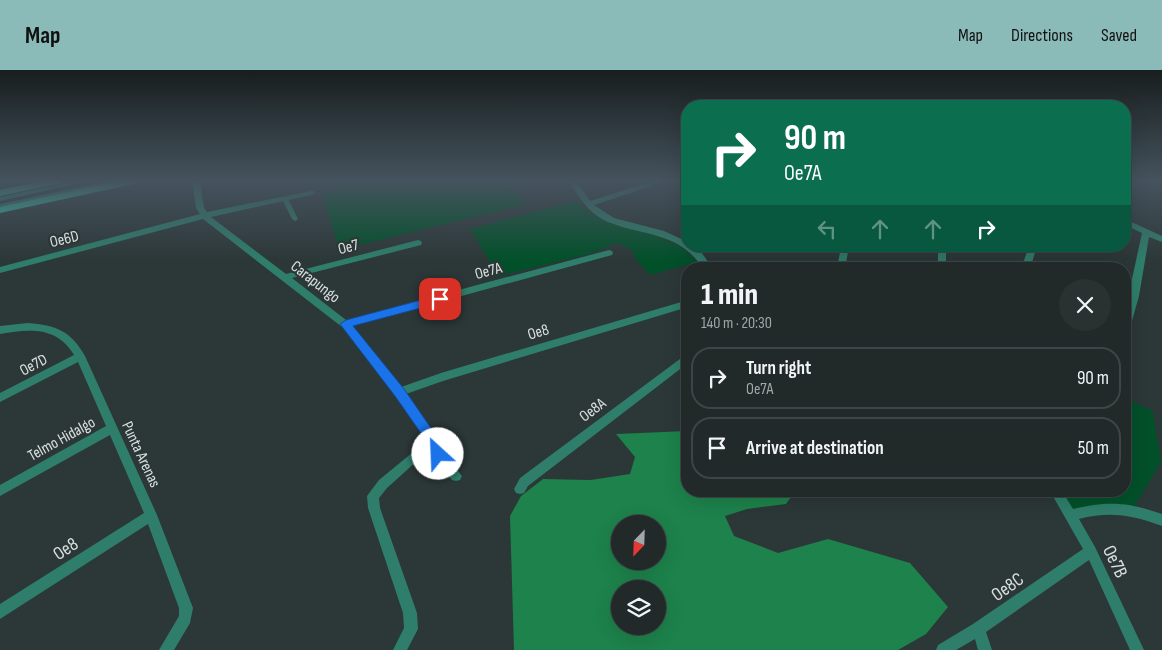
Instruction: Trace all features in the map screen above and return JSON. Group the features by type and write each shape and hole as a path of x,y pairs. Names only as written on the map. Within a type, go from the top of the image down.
{"main road":[{"path":"0,210 13,207"}],"street":[{"path":"200,207 206,217"},
{"name":"Oe6D","path":"0,270 206,217 219,212 244,207"},
{"path":"592,207 611,220 660,233 681,243"},
{"name":"Carapungo","path":"206,217 346,324 399,392 429,435 428,443 456,476"},
{"path":"1131,225 1162,239"},
{"path":"1131,307 1146,232"},
{"name":"Oe7","path":"286,277 418,243"},
{"path":"695,252 704,262"},
{"name":"Oe7A","path":"346,324 610,253"},
{"name":"Oe8","path":"399,392 681,304"},
{"name":"Punta Arenas","path":"0,330 32,327 56,332 70,341 80,356 151,515 186,608 185,618 166,650"},
{"name":"Oe7D","path":"0,398 80,356"},
{"name":"Oe8A","path":"520,489 524,482 681,362"},
{"path":"673,368 681,368"},
{"name":"Telmo Hidalgo","path":"0,491 111,429"},
{"path":"400,650 411,629 410,613 374,508 373,496 383,484 422,451 428,443"},
{"name":"Oe7B","path":"1059,497 1090,551 1137,650"},
{"path":"1070,516 1109,508 1132,510 1162,520"},
{"name":"Oe8","path":"0,612 151,515"},
{"name":"Oe8C","path":"943,650 978,629 1090,551"},
{"path":"978,629 985,650"}],"lane":[{"path":"290,207 295,219"}],"green space":[{"path":"326,207 514,207 339,250"},
{"path":"553,207 584,207 605,221 647,232 681,247 681,252 688,252 697,262 681,262 681,266 650,275 635,258 631,249 616,243 593,253 499,276 470,229"},
{"path":"1131,401 1153,411 1161,462 1132,510 1070,515 1060,497 1131,497"},
{"path":"681,431 681,497 791,497 786,504 747,509 725,516 734,536 778,553 828,539 910,563 948,607 926,634 898,650 514,650 510,516 521,496 543,479 591,480 630,474 635,457 616,434"}],"route":[{"path":"438,454 428,443 429,435 399,392 346,324 440,299"}]}
